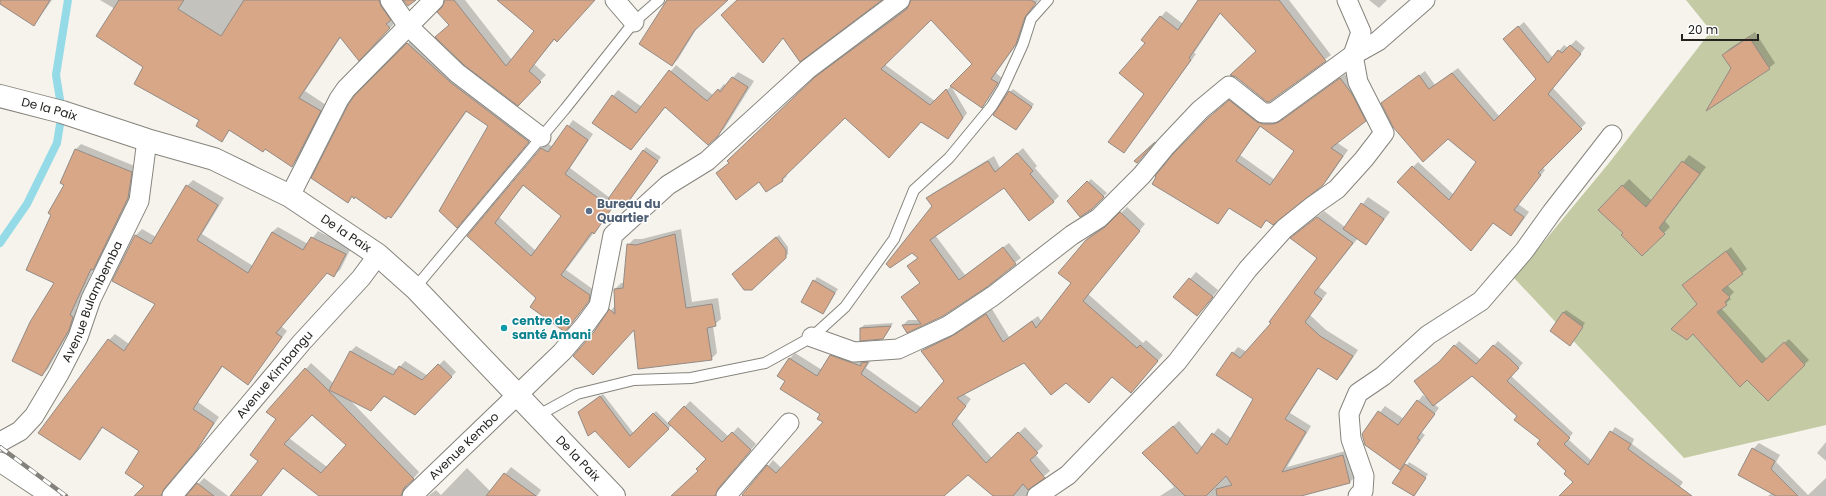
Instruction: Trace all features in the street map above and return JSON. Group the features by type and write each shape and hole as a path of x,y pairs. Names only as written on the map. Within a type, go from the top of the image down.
{"street":[{"path":"390,0 408,26 457,74 541,138"},
{"path":"290,196 339,99 346,89 434,0"},
{"path":"615,0 634,22"},
{"name":"Avenue Kembo","path":"412,496 562,352 600,306 613,235 668,185 707,161 808,69 900,0"},
{"path":"1037,496 1068,475 1177,362 1248,269 1284,229 1337,189 1364,159 1384,133 1358,82 1353,55 1361,32 1347,0"},
{"path":"812,337 854,352 898,349 948,326 994,296 1072,235 1099,218 1142,175 1164,147 1200,110 1229,86 1263,113 1273,113 1353,55 1378,41 1425,0"},
{"name":"De la Paix","path":"0,96 62,112 146,140 214,159 290,196 378,255 415,288 614,496"},
{"path":"1358,496 1363,491 1364,476 1351,439 1349,414 1358,393 1383,376 1428,335 1481,301 1524,251 1612,134"},
{"name":"Avenue Bulambemba","path":"0,442 20,431 34,416 59,374 78,337 90,299 139,201 146,140"},
{"name":"Avenue Kimbangu","path":"172,496 302,342 361,278 378,255"},
{"path":"726,496 789,423"},
{"path":"0,462 51,496"}],"lane":[{"path":"415,288 541,138 634,22 659,0"},
{"path":"537,416 577,394 634,380 691,378 765,362 812,337 845,307 894,239 914,190 948,158 992,106 1003,88 1023,44 1031,19 1048,0"}],"green space":[{"path":"1686,0 1826,0 1826,425 1684,458 1514,278 1609,163 1711,31"}],"building":[{"path":"0,0 50,0 34,26 0,4"},
{"path":"119,0 184,0 178,9 221,36 244,0 379,0 381,6 391,20 386,24 390,28 359,61 340,37 299,98 321,111 292,167 265,149 263,152 229,130 222,142 196,126 199,120 134,84 143,67 96,36"},
{"path":"403,0 416,0 408,6"},
{"path":"445,0 454,0 506,66 534,31 497,0 595,0 557,42 554,39 529,71 541,82 518,106 464,65 435,37 449,25 437,12 442,7"},
{"path":"667,0 728,0 694,31 672,66 639,44"},
{"path":"737,0 882,0 800,62 783,38 763,63 721,15"},
{"path":"911,0 1031,0 1036,3 1025,17 1016,44 991,79 998,83 982,108 950,86 972,64 931,20 881,69 930,105 946,89 963,118 948,139 921,122 889,158 845,118 782,179 783,181 766,192 759,182 736,200 716,173 729,163 727,161 815,77 907,9"},
{"path":"1198,0 1279,0 1326,61 1267,102 1236,77 1230,75 1256,51 1220,13 1189,58 1191,60 1124,153 1108,142 1144,94 1119,73 1145,43 1141,40 1160,16 1178,30"},
{"path":"1518,26 1548,63 1558,50 1562,53 1570,45 1581,54 1548,94 1582,129 1538,173 1541,175 1514,210 1524,217 1511,236 1493,223 1471,251 1397,182 1412,166 1449,200 1476,162 1448,139 1423,162 1393,127 1381,103 1419,75 1429,89 1452,73 1494,121 1536,79 1503,39"},
{"path":"1749,37 1770,69 1706,111 1731,68 1722,55"},
{"path":"407,43 450,82 529,142 457,228 439,211 488,126 466,111 391,218 388,216 386,219 355,197 354,199 352,196 348,203 311,178 354,96"},
{"path":"669,70 707,101 718,89 720,92 732,77 748,87 718,136 708,145 665,107 631,150 592,123 612,95 636,113"},
{"path":"1340,78 1352,94 1366,121 1331,148 1343,156 1323,185 1273,225 1266,220 1261,228 1229,208 1218,224 1152,184 1156,177 1155,176 1173,154 1208,118 1229,100 1257,122 1263,124 1273,124 1279,122","holes":["1260,126 1294,151 1270,185 1236,161"]},
{"path":"1009,91 1032,107 1016,130 993,115"},
{"path":"567,125 588,140 565,174 612,208 594,234 592,232 561,275 590,295 589,301 565,332 530,307 536,298 467,236 541,148 548,152","holes":["523,185 561,216 531,256 495,223"]},
{"path":"1155,142 1137,163 1134,161"},
{"path":"75,149 132,172 128,198 93,270 91,269 70,315 73,317 69,330 42,376 12,361 30,322 54,283 26,270 51,215 48,213 64,185 60,183"},
{"path":"643,150 658,161 623,209 608,199"},
{"path":"1017,153 1033,171 1030,174 1054,202 1029,221 1004,188 930,240 959,280 1003,247 1016,264 987,287 943,316 907,333 902,325 921,324 901,297 920,283 907,266 918,258 912,253 890,268 886,264 932,206 926,198 988,161 995,172"},
{"path":"1682,161 1700,174 1659,228 1665,234 1642,256 1621,235 1623,233 1598,210 1622,185 1646,207"},
{"path":"1087,181 1104,197 1092,209 1080,217 1067,201"},
{"path":"186,185 218,205 197,240 248,273 272,232 303,250 311,237 346,254 334,277 327,273 276,333 282,337 248,385 222,366 193,409 214,423 196,451 164,489 161,496 134,496 144,486 125,473 139,451 102,427 80,460 38,433 108,339 124,351 155,304 112,281 135,235 151,244"},
{"path":"1361,203 1384,219 1366,245 1343,229"},
{"path":"1120,212 1140,231 1083,301 1137,348 1140,345 1158,361 1131,393 1112,377 1089,403 1066,383 1051,395 1024,363 957,398 966,406 952,424 986,463 1018,432 1038,453 1030,460 1045,478 1028,490 1023,484 1013,496 993,496 968,475 944,496 742,495 767,465 776,473 823,422 817,419 820,414 780,389 785,381 777,376 789,358 817,376 830,355 861,366 861,363 868,362 861,374 916,413 944,381 921,351 954,335 986,314 1003,342 1032,321 1036,328 1071,283 1058,273 1086,240 1105,227"},
{"path":"1317,217 1353,243 1314,293 1322,299 1305,322 1320,336 1353,356 1337,380 1318,368 1285,419 1306,432 1282,472 1343,455 1350,483 1301,496 1217,496 1216,489 1232,485 1226,476 1206,496 1185,496 1142,453 1173,426 1197,454 1212,433 1227,445 1253,399 1216,375 1232,352 1240,358 1271,323 1269,322 1317,258 1290,238"},
{"path":"675,234 686,308 712,304 716,326 707,328 712,360 638,369 634,330 593,375 573,356 594,332 609,309 615,314 614,289 623,288 627,244 636,245"},
{"path":"776,237 786,250 786,258 752,290 744,290 732,274"},
{"path":"1726,251 1743,274 1722,290 1730,297 1725,302 1727,305 1717,312 1762,363 1784,342 1805,365 1768,401 1747,380 1740,387 1693,334 1687,340 1671,329 1697,304 1682,285"},
{"path":"1189,278 1213,297 1197,316 1173,297"},
{"path":"813,280 835,293 823,314 801,302"},
{"path":"1563,312 1583,327 1570,346 1550,331"},
{"path":"891,326 883,339 860,341 860,328"},
{"path":"1454,345 1476,364 1493,345 1509,358 1519,368 1507,381 1570,438 1564,444 1588,465 1610,431 1631,444 1628,449 1692,496 1559,496 1573,482 1564,474 1566,471 1537,444 1540,440 1514,420 1517,416 1472,376 1433,406 1414,381 1439,362"},
{"path":"350,351 393,375 399,366 422,380 438,364 452,377 415,415 384,396 371,411 329,390"},
{"path":"305,368 414,479 404,488 401,496 319,496 283,468 261,496 230,496 258,461 250,455 276,419 266,412","holes":["312,415 346,445 321,473 284,444"]},
{"path":"600,396 630,436 653,413 669,429 629,468 595,431 588,436 578,412"},
{"path":"1417,400 1435,414 1417,438 1420,440 1400,470 1365,445 1362,434 1378,411 1398,425"},
{"path":"684,406 722,442 732,432 751,450 718,489 715,496 671,496 698,471 696,469 706,459 668,423"},
{"path":"1752,448 1775,461 1771,469 1798,496 1776,496 1738,475"},
{"path":"1405,464 1426,478 1414,496 1392,483"},
{"path":"504,473 536,496 486,496"},
{"path":"197,483 214,496 186,496"}],"waterway":[{"path":"0,243 27,204 57,143 62,112 56,75 68,0"}],"railway":[{"path":"0,447 66,496"}],"place":[{"name":"Bureau du Quartier","path":"589,211"},
{"name":"centre de santé Amani","path":"504,328"}]}
